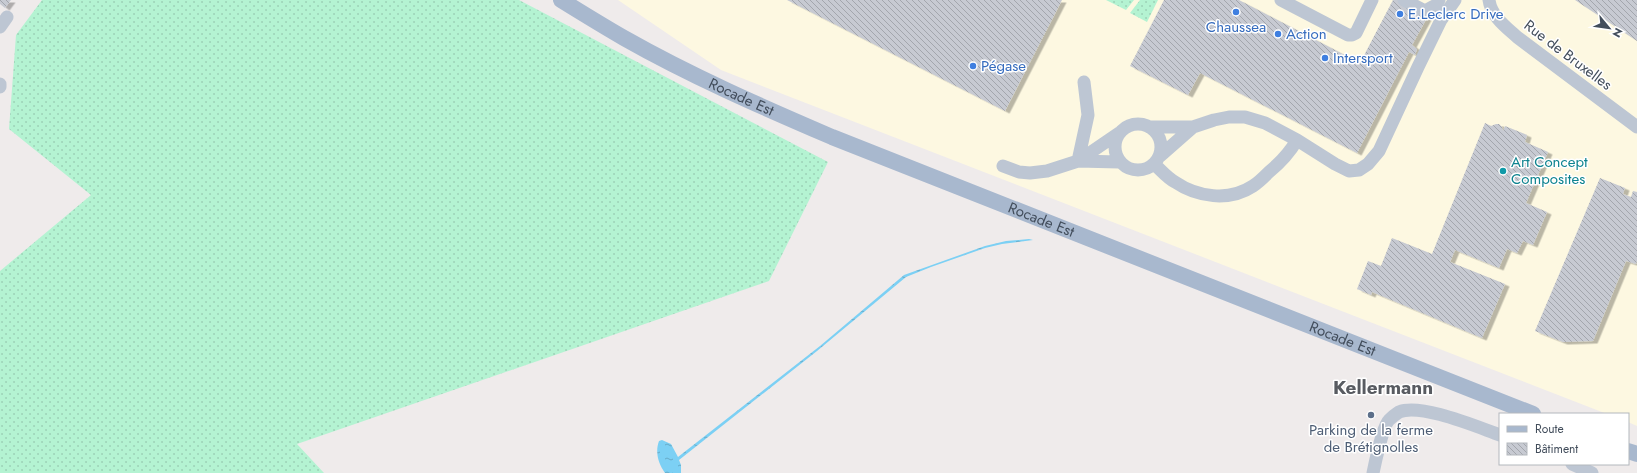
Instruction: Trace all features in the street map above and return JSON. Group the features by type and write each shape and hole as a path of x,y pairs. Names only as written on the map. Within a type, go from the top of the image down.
{"main road":[{"name":"Rocade Est","path":"561,0 624,38 692,74 766,109 1530,413"}],"street":[{"path":"1280,0 1348,35 1352,35 1356,33 1372,0"},
{"path":"1404,0 1426,11 1436,6 1439,0"},
{"path":"1149,127 1193,127 1221,118 1245,117 1265,124 1297,140 1349,171 1359,170 1368,164 1379,151 1441,20 1455,0"},
{"name":"Rue de Bruxelles","path":"1489,0 1490,7 1500,21 1517,37 1637,127"},
{"path":"1078,161 1088,115 1084,82"},
{"path":"1003,166 1019,172 1030,173 1047,171 1078,161 1123,129 1133,124 1144,124 1159,136 1161,142 1157,160 1173,182 1188,190 1209,195 1224,196 1252,187 1278,164 1297,140"},
{"path":"1119,133 1114,144 1114,151 1119,162 1124,166 1136,170 1143,170 1157,160 1193,127"},
{"path":"1078,161 1119,162"},
{"path":"1373,473 1375,460 1388,421 1399,412 1416,410 1441,415 1499,435"},
{"path":"1574,465 1592,473"}],"shaded area":[{"path":"618,0 1637,0 1637,426 1629,422 1629,413 1604,413 721,70"}],"green space":[{"path":"42,0 519,0 828,162 769,281 297,444 324,473 0,473 0,271 91,195 9,129 16,35"},
{"path":"1106,0 1134,0 1126,10"},
{"path":"1140,0 1158,0 1147,22 1130,13"}],"water":[{"path":"1033,240 985,248 906,277 817,351 679,460 681,465 681,473 665,473 657,453 659,441 662,440 671,444 678,457 820,346 904,275 985,246 1006,241"}],"building":[{"path":"0,0 11,0 5,8 0,4"},
{"name":"Pégase","path":"787,0 1062,0 1005,111"},
{"path":"1164,0 1239,0 1360,63 1393,0 1399,0 1428,16 1412,45 1417,49 1415,55 1409,52 1357,153 1200,73 1188,95 1130,66"},
{"path":"1575,0 1637,0 1637,41"},
{"path":"1485,123 1491,126 1499,124 1503,131 1505,126 1527,135 1525,142 1548,152 1526,203 1547,212 1533,245 1523,241 1517,253 1507,249 1499,268 1455,250 1450,262 1505,284 1482,338 1372,292 1371,295 1357,289 1368,261 1381,266 1392,238 1432,254"},
{"path":"1600,178 1625,188 1623,194 1631,197 1633,191 1637,192 1637,261 1636,264 1626,261 1593,341 1563,342 1535,331"}],"place":[{"name":"Chaussea","path":"1236,12"},
{"name":"E.Leclerc Drive","path":"1400,14"},
{"name":"Action","path":"1278,34"},
{"name":"Intersport","path":"1325,58"},
{"name":"Pégase","path":"973,66"},
{"name":"Art Concept Composites","path":"1503,171"},
{"name":"Parking de la ferme de Brétignolles","path":"1371,415"}],"district":[{"name":"Kellermann","path":"1383,387"}]}
